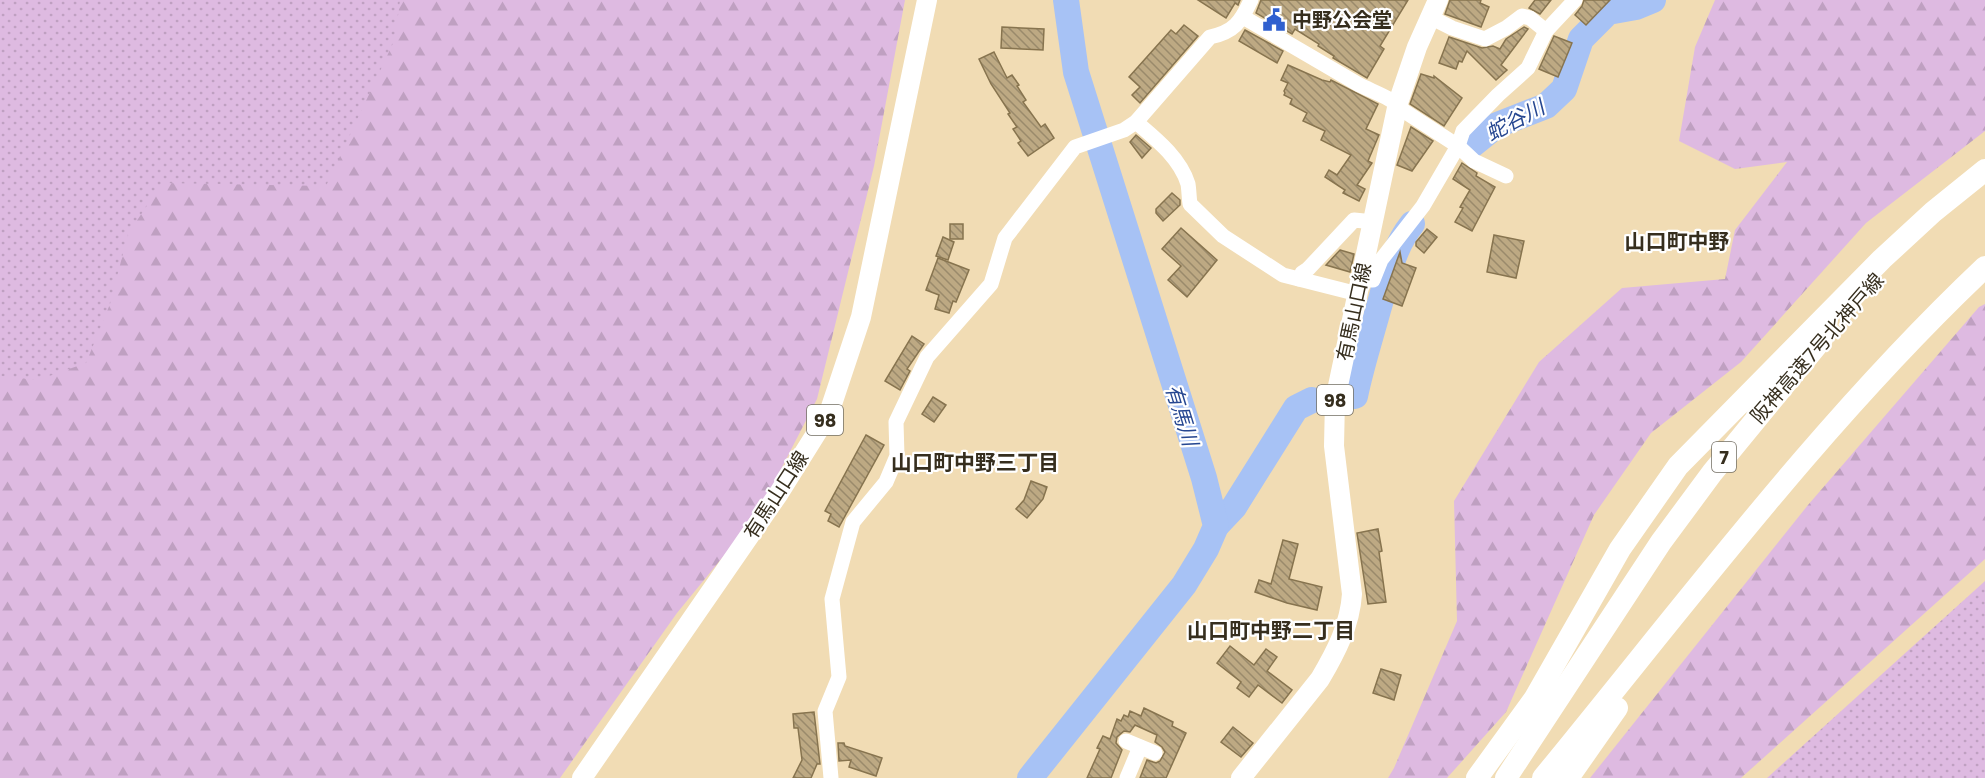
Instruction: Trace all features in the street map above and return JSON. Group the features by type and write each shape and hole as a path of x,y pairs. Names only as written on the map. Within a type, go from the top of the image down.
{"highway":[{"path":"1477,778 1535,698 1620,549 1678,466 1882,259 1933,212 1985,171"},
{"name":"阪神高速7号北神戸線","path":"1506,778 1661,542 1712,473 1824,337 1879,276 1985,171"},
{"path":"1543,778 1770,498 1906,345 1985,267"},
{"path":"1568,778 1724,554"}],"main road":[{"name":"有馬山口線","path":"582,778 779,493 829,413 861,317 927,0"},
{"name":"有馬山口線","path":"1241,778 1320,679 1331,661 1351,609 1352,594 1334,446 1335,400 1398,104 1417,47 1434,9"}],"street":[{"path":"831,778 825,711 839,677 832,599 853,522 886,482 897,456 896,422 927,357 991,284 1005,238 1075,147 1130,126 1210,37 1225,34 1243,17 1251,0"},
{"path":"1130,126 1159,141 1175,159 1188,184 1190,204 1223,236 1283,274 1299,279 1359,287 1373,280 1381,260 1423,207 1458,146 1463,131 1528,68 1546,31 1575,0"},
{"path":"1434,9 1452,28 1485,39 1522,16 1530,18 1546,31"},
{"path":"1243,17 1398,104 1404,111 1458,146 1474,161 1506,176"},
{"path":"1299,279 1302,273 1354,220 1374,222"},
{"path":"1127,778 1133,744 1155,753"}],"green space":[{"path":"0,0 465,0 0,648"},
{"path":"400,0 905,0 874,166 817,399 758,514 677,613 560,778 0,778 0,376 38,380 86,363 110,304 128,234 162,183 326,186 395,39"},
{"path":"1715,0 1985,0 1985,131 1866,223 1741,362 1651,433 1594,515 1506,712 1447,778 1388,778 1457,621 1454,501 1539,362 1622,288 1725,279 1735,230 1787,162 1735,169 1679,141 1695,47"},
{"path":"1985,304 1985,559 1741,778 1590,778 1808,505 1979,307"},
{"path":"1985,581 1985,778 1767,778"}],"building":[{"path":"1198,0 1240,0 1238,5 1235,3 1226,18"},
{"path":"1261,0 1408,0 1380,46 1384,49 1367,78 1333,58 1334,56 1318,46 1319,44 1295,29 1292,34 1256,13"},
{"path":"1450,0 1481,0 1480,3 1489,7 1481,27 1445,14"},
{"path":"1535,0 1551,0 1540,14 1529,8"},
{"path":"1584,0 1610,0 1586,25 1575,15"},
{"path":"1184,25 1198,36 1140,103 1132,95 1140,87 1129,77 1171,30 1176,34"},
{"path":"1002,27 1044,29 1043,50 1001,48"},
{"path":"1524,27 1528,29 1501,65 1507,70 1496,80 1467,51 1456,69 1439,63 1449,37 1482,48 1493,46 1500,49 1506,39"},
{"path":"1245,30 1283,51 1277,63 1239,41"},
{"path":"1554,36 1572,43 1558,77 1539,69"},
{"path":"994,52 1007,78 1012,75 1019,85 1017,86 1026,100 1023,102 1041,127 1045,124 1054,138 1028,156 1018,143 1021,141 1013,129 1017,127 1008,114 1010,113 991,84 979,59"},
{"path":"1288,65 1322,80 1330,82 1331,80 1378,104 1366,129 1379,135 1368,161 1372,163 1357,185 1365,189 1359,201 1343,193 1345,190 1325,177 1329,170 1337,175 1351,155 1321,140 1325,131 1303,121 1307,113 1290,104 1292,99 1284,95 1288,83 1281,80"},
{"path":"1421,74 1434,78 1434,76 1462,98 1444,126 1410,104"},
{"path":"1411,127 1433,141 1412,171 1397,165"},
{"path":"1136,135 1151,148 1142,158 1130,142"},
{"path":"1462,163 1477,173 1476,176 1495,187 1472,231 1455,222 1463,208 1460,207 1470,190 1453,179"},
{"path":"1172,193 1180,200 1180,205 1163,221 1156,213 1156,209"},
{"path":"950,224 963,224 963,239 950,239"},
{"path":"1181,228 1217,260 1187,297 1168,280 1181,266 1162,249"},
{"path":"1427,229 1437,237 1424,253 1416,246 1416,242"},
{"path":"1494,235 1524,241 1516,278 1487,272"},
{"path":"943,237 954,242 948,260 936,256"},
{"path":"1340,250 1354,254 1350,272 1326,265"},
{"path":"1400,252 1402,263 1416,268 1402,306 1383,299"},
{"path":"938,258 969,270 949,313 935,309 939,295 926,290"},
{"path":"912,336 924,344 907,369 910,371 900,390 885,381"},
{"path":"933,397 946,405 934,422 922,414"},
{"path":"866,435 884,445 839,527 828,521 831,514 825,511"},
{"path":"1031,481 1047,487 1043,499 1027,518 1016,509 1024,500"},
{"path":"1378,529 1386,602 1368,604 1357,533"},
{"path":"1283,540 1298,544 1289,579 1322,587 1317,610 1255,592 1259,580 1271,584"},
{"path":"1230,646 1254,665 1266,649 1277,657 1267,671 1292,690 1282,703 1258,685 1249,697 1237,688 1241,682 1217,663"},
{"path":"1381,669 1401,675 1394,700 1373,693"},
{"path":"1144,708 1173,722 1172,726 1186,733 1166,778 1140,778 1147,760 1156,763 1160,761 1165,752 1155,742 1157,735 1135,725 1130,732 1124,731 1117,737 1116,743 1122,750 1111,778 1087,778 1100,749 1097,748 1103,736 1110,739 1117,719 1121,721 1124,715 1128,717 1130,711 1141,716"},
{"path":"814,712 820,764 817,764 811,778 793,778 802,760 798,728 794,728 793,714"},
{"path":"1233,727 1253,743 1241,757 1221,742"},
{"path":"838,743 844,743 845,746 882,758 876,776 849,767 851,760 839,761"}],"waterway":[{"name":"有馬川","path":"1030,778 1184,585 1206,549 1216,526 1204,478 1076,72 1066,0"},
{"name":"蛇谷川","path":"1471,146 1497,125 1546,106 1564,89 1581,39 1608,12 1636,7 1653,0"},
{"name":"蛇谷川","path":"1355,396 1391,265 1412,224"},
{"name":"蛇谷川","path":"1216,526 1234,507 1296,408 1312,400"}],"place":[{"name":"中野公会堂","path":"1274,20"}],"district":[{"name":"山口町中野","path":"1677,241"},
{"name":"山口町中野三丁目","path":"975,462"},
{"name":"山口町中野二丁目","path":"1271,630"}]}
